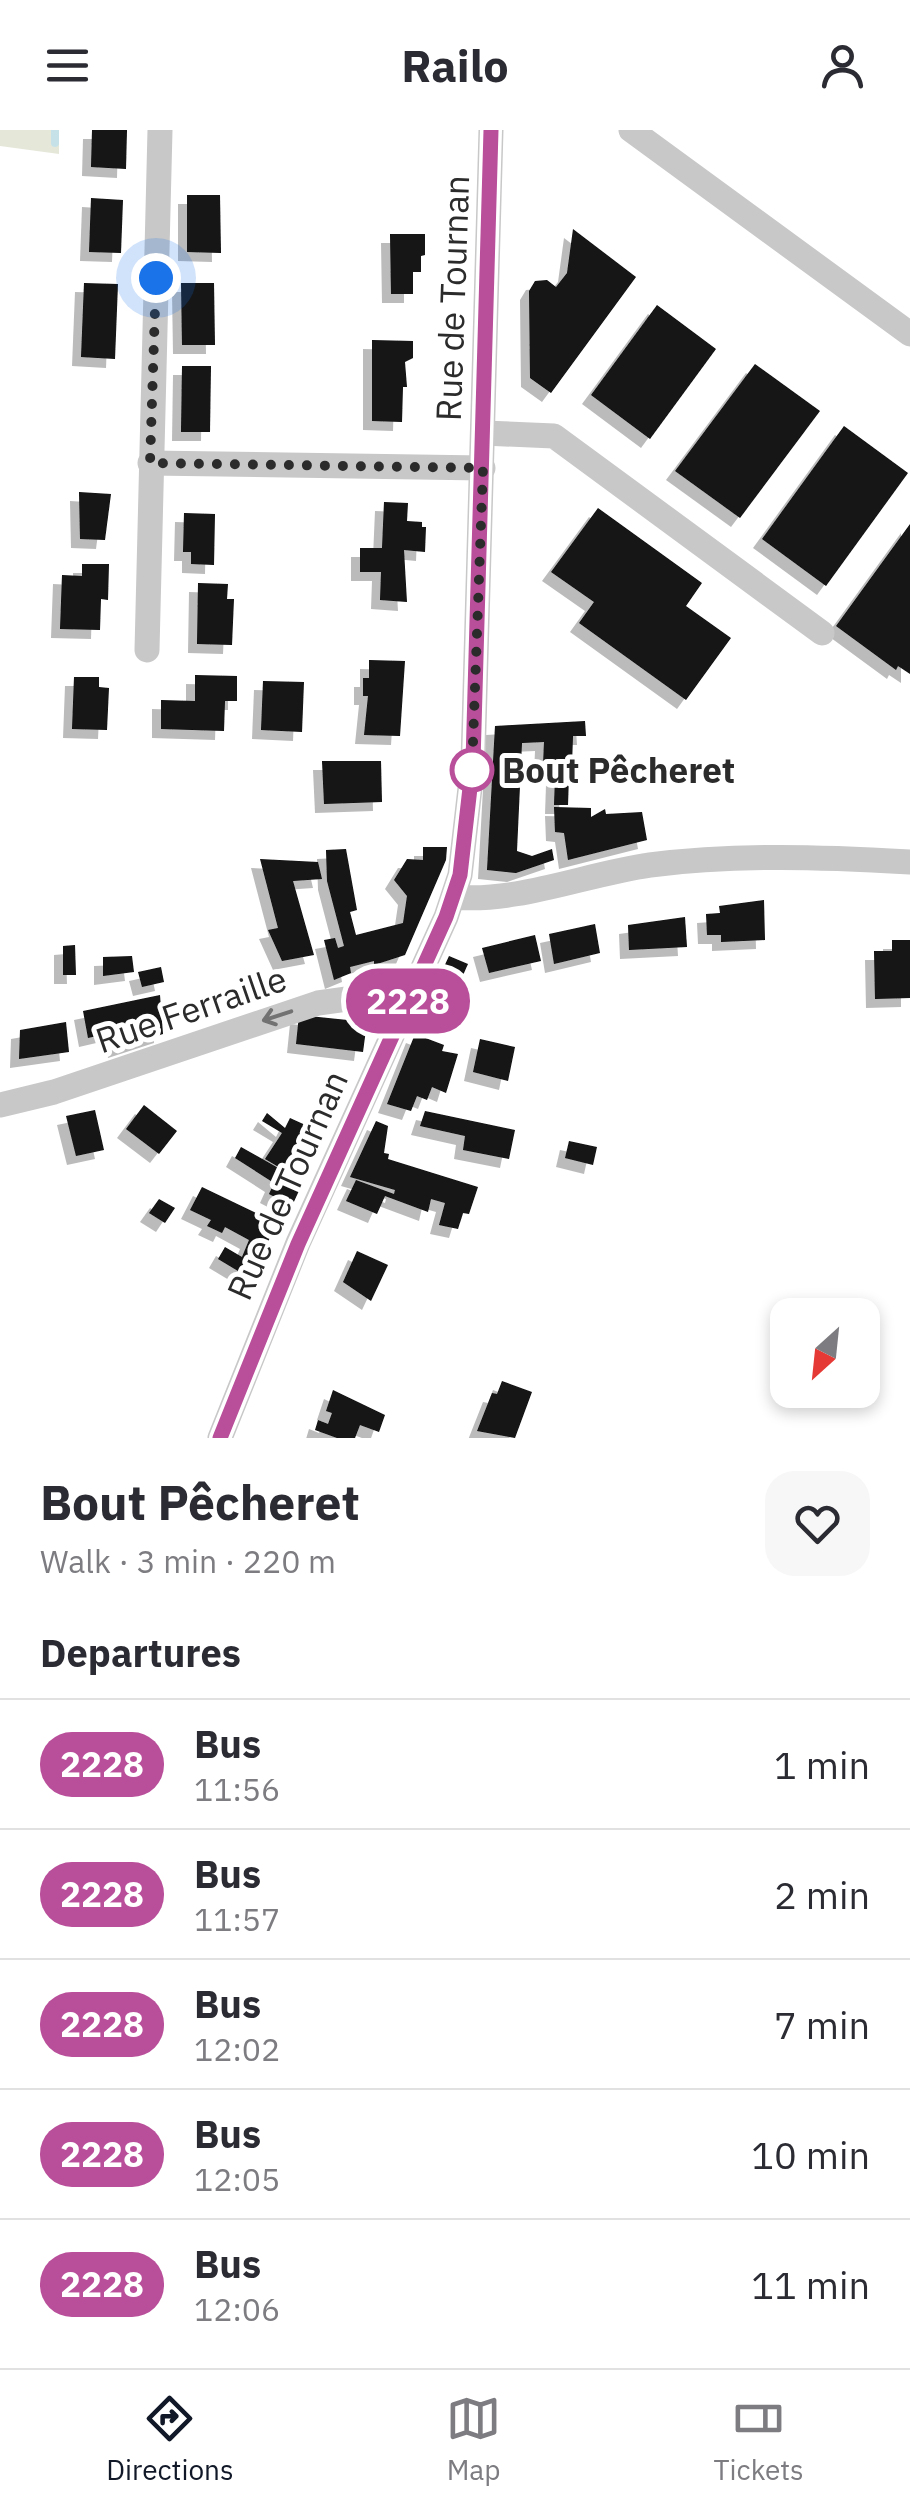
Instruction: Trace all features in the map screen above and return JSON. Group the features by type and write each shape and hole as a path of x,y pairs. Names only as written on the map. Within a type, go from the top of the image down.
{"street":[{"path":"147,650 160,130"},
{"name":"Rue de Tournan","path":"220,1438 274,1302 454,898 473,762 491,130"},
{"path":"631,130 910,334"},
{"path":"484,433 554,436 822,632"},
{"path":"150,463 483,468"},
{"path":"454,898 491,898 646,866 706,859 770,856 910,862"},
{"name":"Rue Ferraille","path":"0,1106 54,1092 318,1003 354,998 406,1005"}],"shaded area":[{"path":"0,130 59,130 59,154 0,146"}],"building":[{"path":"92,130 127,130 126,169 91,167"},
{"path":"187,195 220,195 221,253 187,252"},
{"path":"91,198 123,200 121,253 89,252"},
{"path":"573,229 636,277 551,393 530,378 529,291 535,281 547,280 556,287 567,273"},
{"path":"390,234 425,234 421,272 413,272 413,294 391,294"},
{"path":"84,283 118,284 115,359 81,357"},
{"path":"181,283 214,283 215,345 182,345"},
{"path":"657,305 716,349 650,439 591,395"},
{"path":"372,340 413,341 413,358 405,362 407,387 403,387 402,422 372,421"},
{"path":"755,364 820,411 740,518 675,471"},
{"path":"182,366 211,366 210,432 181,432"},
{"path":"844,426 908,473 826,586 762,539"},
{"path":"79,492 111,494 105,540 80,539"},
{"path":"384,502 408,503 407,521 422,522 422,527 426,527 425,552 404,550 407,602 380,600 381,572 360,572 360,548 382,548"},
{"path":"598,508 702,583 686,606 731,638 686,700 579,623 594,602 551,572"},
{"path":"184,513 215,514 214,565 191,564 191,552 183,552"},
{"path":"910,524 910,674 898,666 896,670 836,626"},
{"path":"82,564 109,564 108,600 101,599 100,630 60,629 62,575 82,576"},
{"path":"198,583 228,584 227,599 234,599 232,645 197,644"},
{"path":"369,660 405,661 400,736 364,735 368,696 363,696 363,678 369,678"},
{"path":"195,675 237,676 237,701 225,701 224,731 161,729 161,700 195,701"},
{"path":"74,677 99,677 99,687 109,688 107,730 72,729"},
{"path":"263,681 304,682 302,732 261,730"},
{"path":"585,721 586,736 573,736 572,766 543,765 544,742 522,743 517,851 532,856 552,849 554,860 516,873 487,870 495,726"},
{"path":"322,761 381,761 382,802 324,804"},
{"path":"555,776 569,776 568,805 554,805"},
{"path":"554,807 591,808 591,817 605,809 606,814 642,812 647,840 568,860 564,833 555,832"},
{"path":"423,847 447,847 446,860 405,955 374,965 374,961 350,967 351,973 334,980 324,940 335,938 338,948 344,946 327,881 326,850 346,849 357,910 350,912 356,935 403,923 407,896 394,880 407,859 423,860"},
{"path":"260,859 318,862 322,879 293,881 314,955 282,961 268,930 278,928"},
{"path":"764,900 765,940 721,942 721,935 707,935 706,914 720,913 719,906"},
{"path":"685,917 687,947 629,950 628,925"},
{"path":"595,924 600,953 554,964 549,934"},
{"path":"535,935 541,961 489,973 482,948"},
{"path":"892,940 910,940 910,998 875,999 874,951 892,951"},
{"path":"75,945 76,975 63,975 63,946"},
{"path":"132,956 134,972 103,976 103,957"},
{"path":"449,956 468,964 455,993 436,984"},
{"path":"161,967 164,982 142,987 138,972"},
{"path":"160,995 163,1034 117,1049 114,1032 88,1038 83,1011"},
{"path":"299,1015 367,1022 363,1052 296,1044"},
{"path":"66,1022 69,1052 19,1059 20,1030"},
{"path":"415,1034 444,1045 442,1051 458,1054 446,1093 432,1087 427,1100 417,1096 411,1111 387,1104"},
{"path":"480,1039 515,1047 508,1081 473,1072"},
{"path":"337,1079 348,1084 335,1112 323,1106"},
{"path":"144,1105 177,1131 159,1154 126,1129"},
{"path":"95,1110 104,1150 76,1156 66,1116"},
{"path":"425,1111 515,1130 509,1159 463,1150 465,1136 420,1126"},
{"path":"267,1113 285,1128 290,1118 312,1128 309,1134 322,1140 315,1156 301,1149 287,1172 265,1159 282,1133 262,1121"},
{"path":"376,1121 388,1126 384,1153 389,1154 388,1159 478,1187 469,1214 463,1213 458,1229 439,1225 445,1203 431,1199 428,1212 385,1196 377,1214 346,1201 356,1180 394,1194 395,1190 350,1177"},
{"path":"569,1141 597,1147 593,1165 565,1158"},
{"path":"241,1147 303,1182 292,1206 269,1194 274,1183 235,1158"},
{"path":"202,1187 277,1223 265,1248 272,1252 258,1283 218,1259 225,1247 242,1257 249,1240 225,1227 222,1233 207,1226 211,1220 190,1210"},
{"path":"159,1199 175,1208 165,1223 149,1213"},
{"path":"357,1251 388,1265 371,1301 343,1282"},
{"path":"502,1381 532,1392 515,1438 477,1431 492,1393 497,1394"},
{"path":"333,1390 385,1415 379,1432 360,1425 355,1438 337,1438 315,1430 318,1420 328,1424 332,1413 326,1411"}],"waterway":[{"path":"55,130 55,143"}],"bus line":[{"name":"2228","path":"220,1438 274,1302 446,917 460,875 473,762 491,130"}],"place":[{"name":"Bout Pêcheret","path":"472,770"}],"route":[{"path":"156,278 150,463 483,468 472,770"}]}
